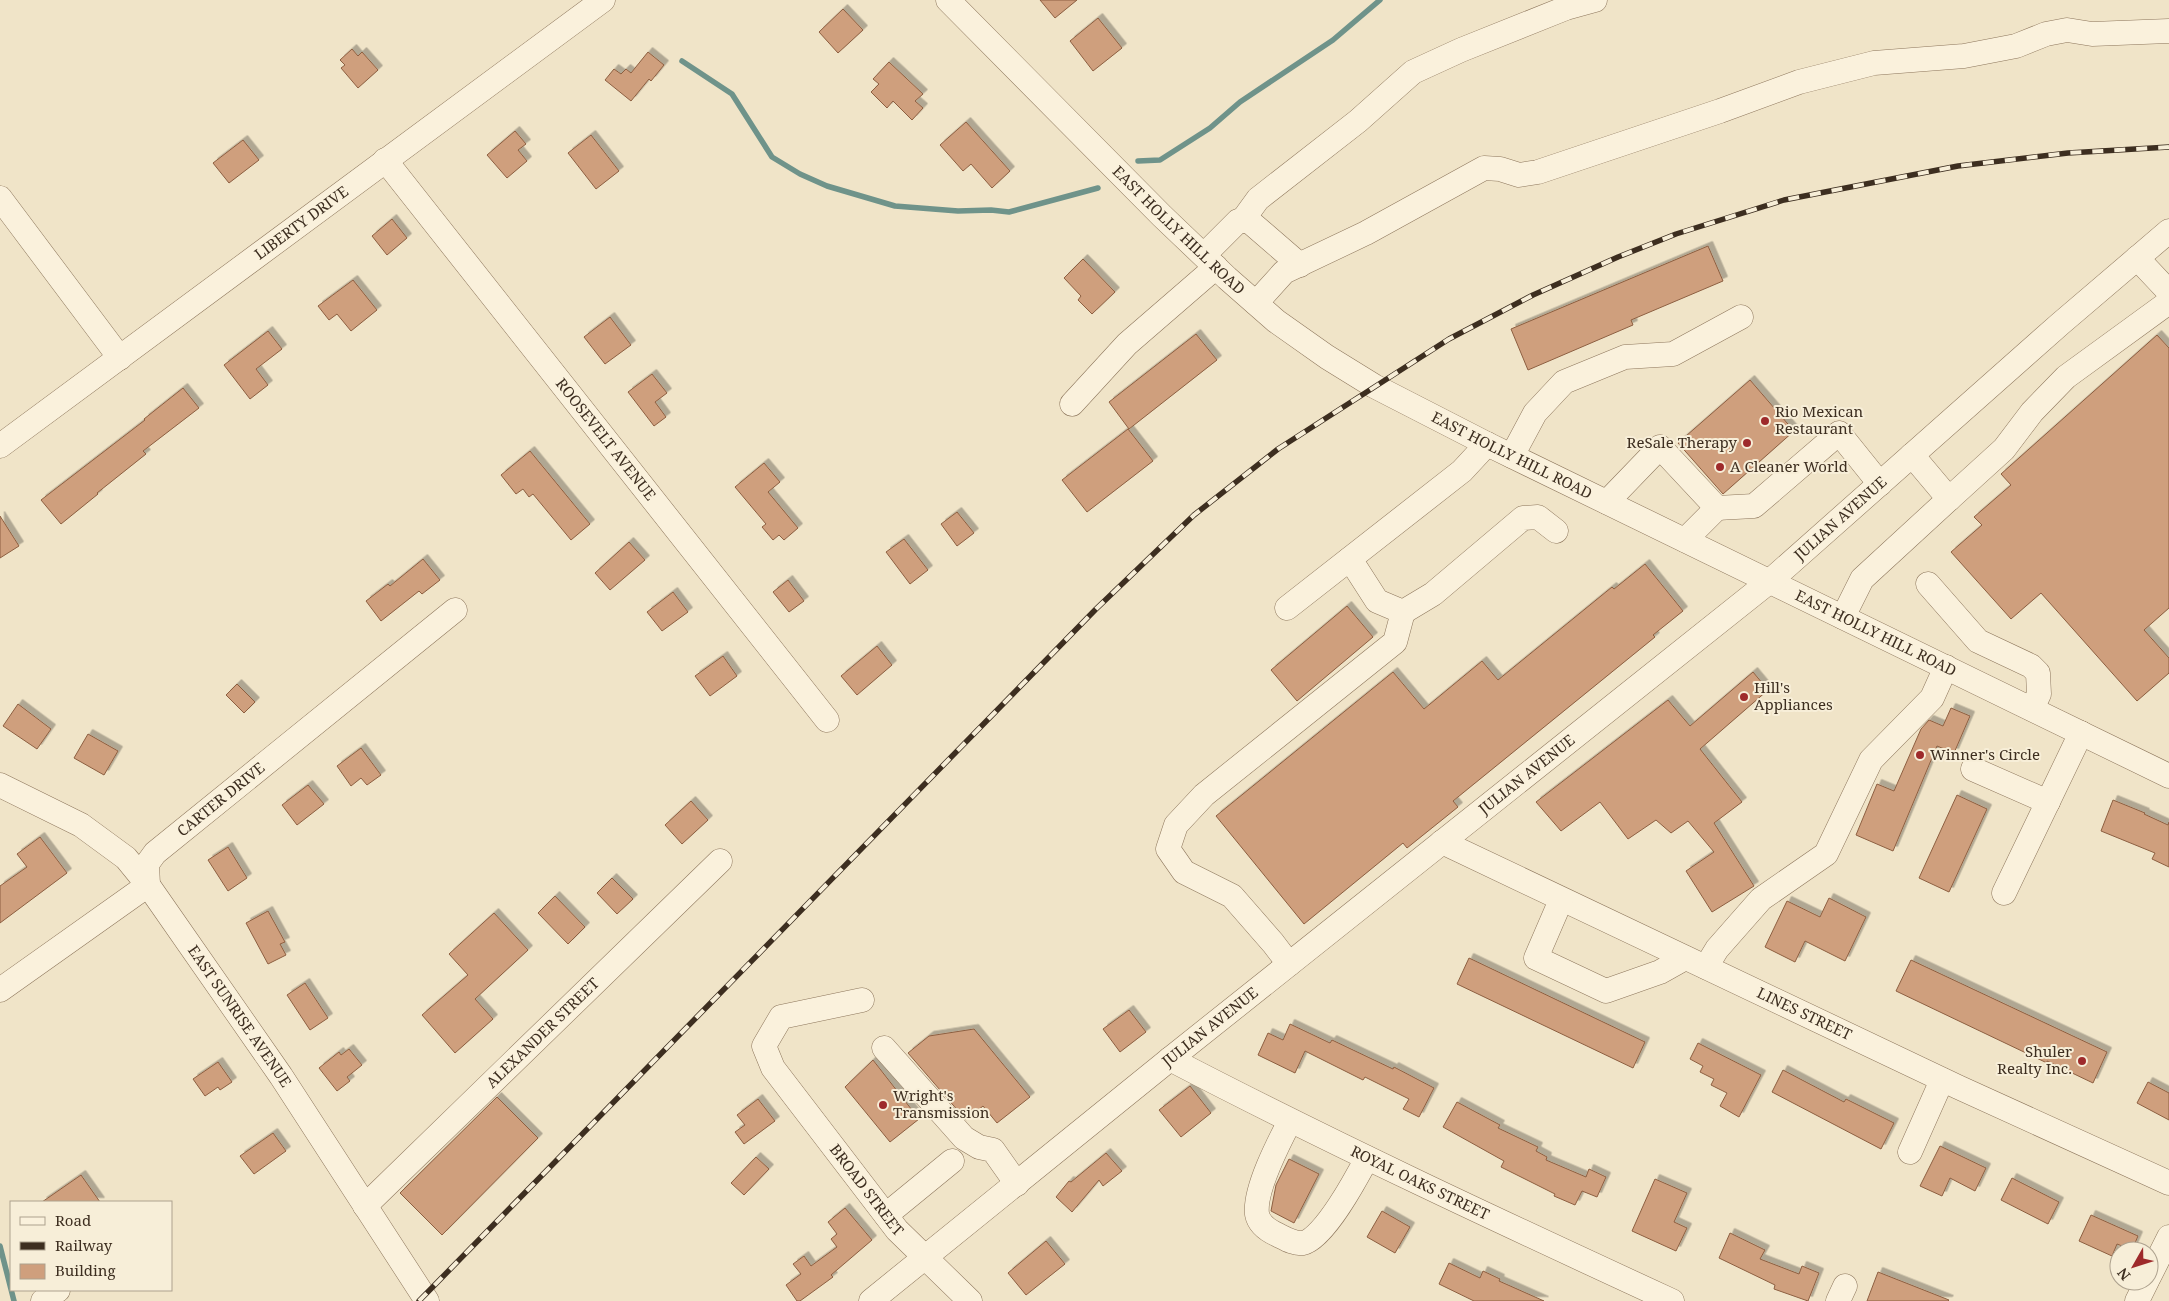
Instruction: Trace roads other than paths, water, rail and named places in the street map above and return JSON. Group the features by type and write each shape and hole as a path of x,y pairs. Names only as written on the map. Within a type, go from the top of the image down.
{"street":[{"name":"EAST HOLLY HILL ROAD","path":"948,0 1141,195 1256,303 1301,340 1374,386 1488,444 2169,776"},
{"path":"1242,221 1258,199 1358,120 1413,72 1461,50 1557,12 1595,0"},
{"name":"LIBERTY DRIVE","path":"0,446 385,160 588,4"},
{"path":"1256,303 1284,272 1366,232 1484,168 1500,169 1519,175 1538,172 1799,82 1874,63 1964,56 2016,46 2046,34 2066,30 2092,34 2169,31"},
{"name":"ROOSEVELT AVENUE","path":"385,160 827,720"},
{"path":"0,198 120,358"},
{"path":"1072,404 1127,344 1210,261 1238,221 1249,221 1300,265"},
{"name":"JULIAN AVENUE","path":"871,1301 1170,1059 1770,581 2169,231"},
{"path":"2138,258 2169,292"},
{"path":"1843,617 1862,579 2004,449 2032,412 2066,377 2169,302"},
{"path":"1512,456 1535,414 1564,382 1625,357 1673,354 1741,317"},
{"path":"1685,540 1717,508 1754,506 1839,433 1880,484"},
{"path":"1287,608 1462,470 1488,444"},
{"path":"1607,502 1660,447 1717,508"},
{"path":"1912,456 1949,499"},
{"path":"1289,964 1274,943 1232,896 1184,872 1168,849 1176,825 1204,795 1395,642 1402,612 1433,594 1523,518 1538,517 1556,531"},
{"path":"1350,559 1377,601 1402,612"},
{"path":"1928,584 1978,641 2031,666 2038,673 2039,694 2032,709"},
{"name":"CARTER DRIVE","path":"148,885 147,864 155,853 454,610"},
{"path":"1562,900 1536,958 1597,987 1606,991 1660,972 1696,963 1717,949 1761,899 1826,854 1871,760 1932,698 1946,667"},
{"path":"2004,894 2081,733"},
{"path":"1973,769 2048,802"},
{"name":"EAST SUNRISE AVENUE","path":"0,785 81,824 126,858 148,885 281,1076 426,1301"},
{"name":"LINES STREET","path":"1442,842 1942,1080 2169,1183"},
{"name":"ALEXANDER STREET","path":"365,1206 720,861"},
{"path":"0,990 148,885"},
{"name":"BROAD STREET","path":"862,1000 781,1016 764,1046 773,1068 897,1230 970,1301"},
{"path":"884,1048 964,1138 979,1147 993,1150 1017,1184"},
{"name":"ROYAL OAKS STREET","path":"1170,1059 1290,1121 1478,1212 1672,1301"},
{"path":"1910,1152 1942,1080"},
{"path":"1290,1121 1265,1176 1257,1214 1263,1226 1291,1242 1303,1243 1319,1233 1350,1190 1367,1158"},
{"path":"886,1215 952,1161"},
{"path":"2159,1257 2169,1237"},
{"path":"43,1301 57,1291"}],"waterway":[{"path":"1138,161 1160,160 1210,128 1240,102 1333,40 1380,0"},
{"path":"682,61 732,94 772,157 800,174 827,186 895,206 958,211 991,210 1009,212 1098,188"},
{"path":"0,1246 10,1285"},
{"path":"11,1291 14,1301"}],"railway":[{"path":"419,1301 1096,609 1194,515 1278,449 1449,339 1533,295 1618,257 1676,234 1784,200 1958,166 2068,153 2169,147"}],"place":[{"name":"Rio Mexican Restaurant","path":"1765,421"},
{"name":"ReSale Therapy","path":"1747,443"},
{"name":"A Cleaner World","path":"1720,467"},
{"name":"Hill's Appliances","path":"1744,697"},
{"name":"Winner's Circle","path":"1920,755"},
{"name":"Shuler Realty Inc.","path":"2082,1061"},
{"name":"Wright's Transmission","path":"883,1105"}]}
